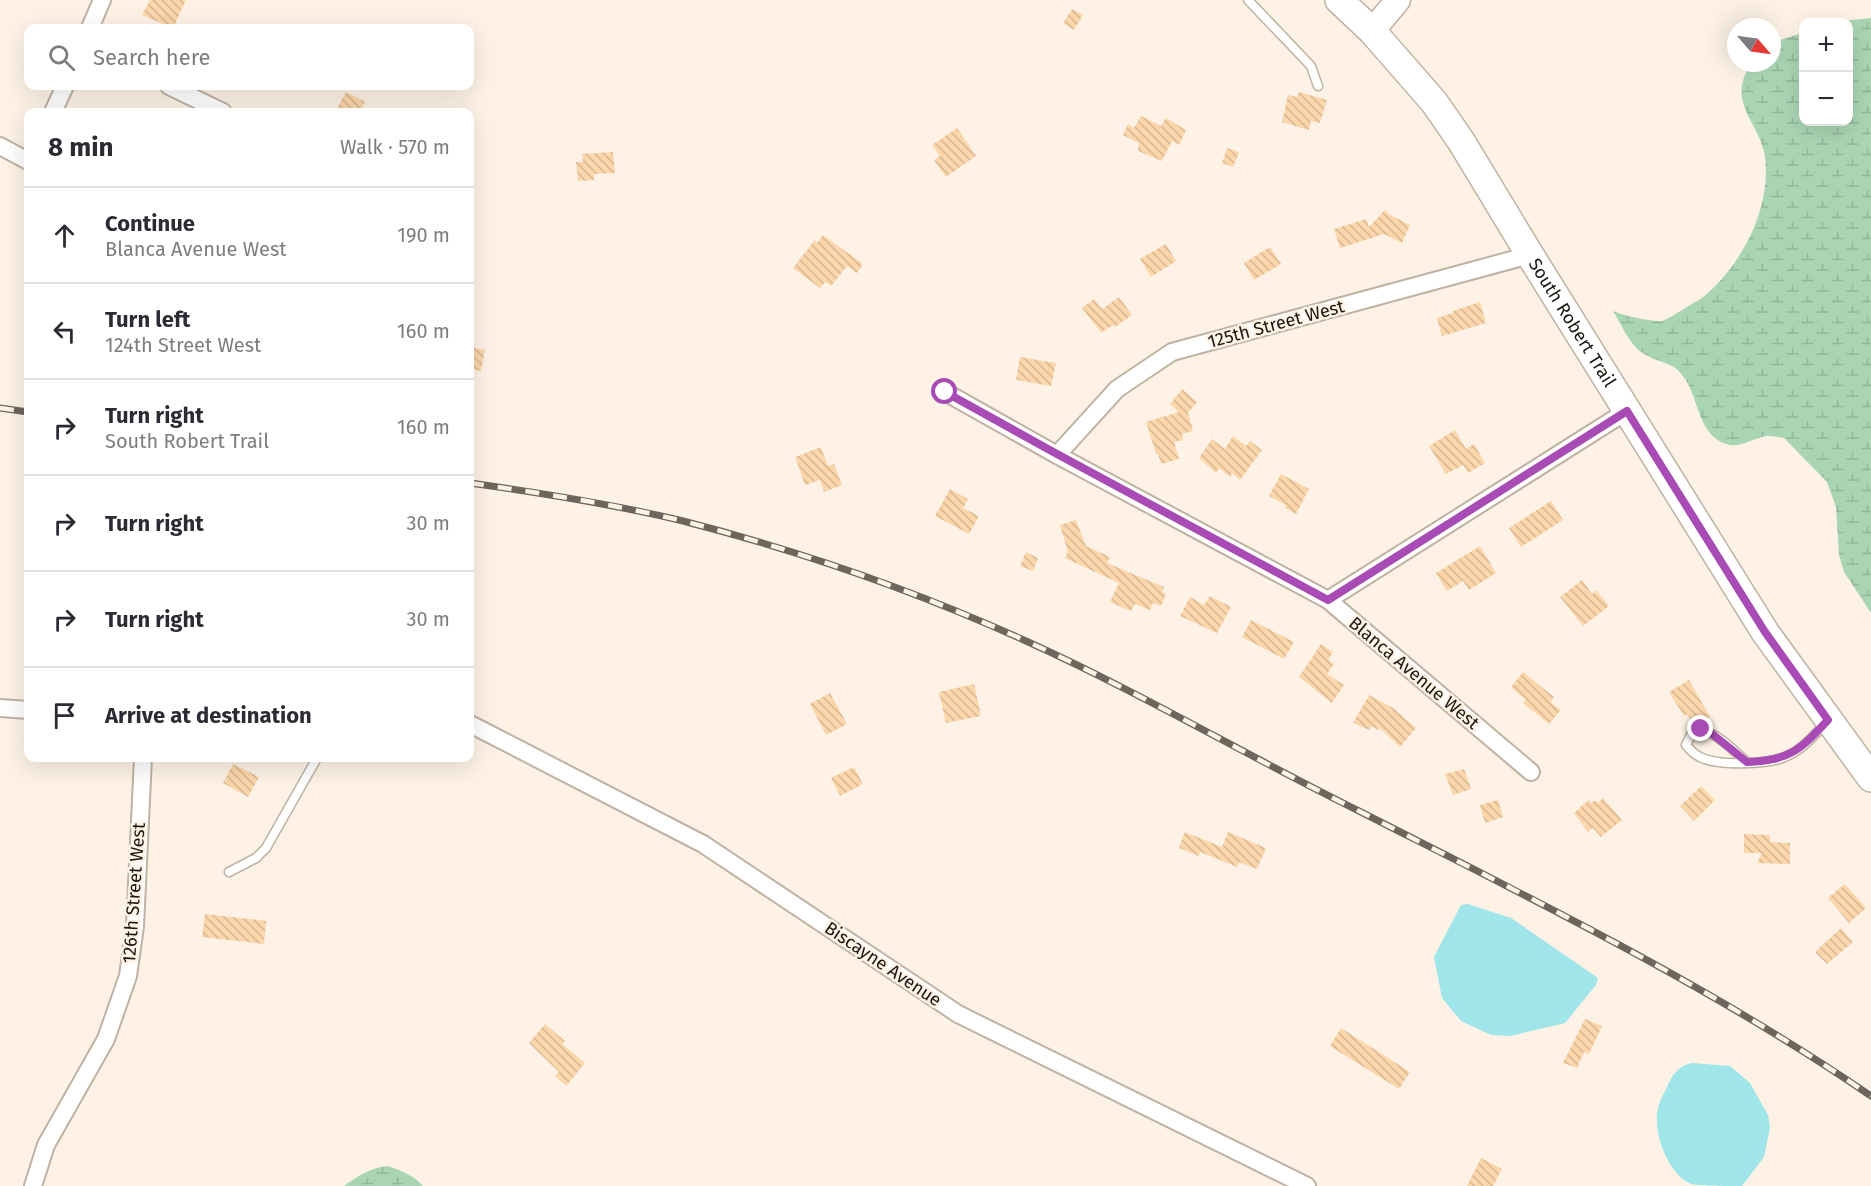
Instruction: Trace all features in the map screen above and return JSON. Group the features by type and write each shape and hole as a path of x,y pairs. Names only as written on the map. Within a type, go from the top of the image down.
{"main road":[{"name":"South Robert Trail","path":"1340,0 1372,30 1434,102 1461,141 1765,632 1871,778"},
{"path":"1372,30 1398,0"}],"street":[{"path":"92,24 102,0"},
{"path":"55,108 63,90"},
{"path":"177,90 215,108"},
{"path":"0,146 24,159"},
{"name":"125th Street West","path":"1057,454 1117,389 1172,352 1530,255"},
{"name":"Blanca Avenue West","path":"945,392 1328,600 1531,772"},
{"path":"1328,600 1627,411"},
{"path":"0,708 24,710"},
{"name":"Biscayne Avenue","path":"474,726 703,844 958,1014 1307,1186"},
{"name":"126th Street West","path":"33,1186 46,1145 106,1039 128,976 135,926 143,762"}],"lane":[{"path":"1248,0 1311,66 1318,86"},
{"path":"1747,762 1711,733 1701,729 1693,731 1689,736 1686,745 1702,758 1727,762 1747,762 1765,762 1786,757 1808,743 1828,720"},
{"path":"229,872 256,858 266,848 315,762"}],"green space":[{"path":"1871,18 1871,613 1844,572 1839,555 1836,507 1827,482 1784,438 1766,436 1744,444 1730,445 1712,436 1706,428 1691,390 1682,375 1673,367 1635,347 1613,311 1637,318 1662,321 1709,292 1734,264 1744,248 1759,213 1766,176 1762,144 1742,100 1744,77 1747,72 1781,72 1781,40 1799,34 1799,126 1853,126 1853,20"},
{"path":"387,1166 411,1176 423,1186 344,1186 364,1173"}],"water":[{"path":"1468,904 1511,918 1598,978 1596,985 1565,1023 1510,1036 1491,1035 1461,1021 1442,998 1434,957 1461,905"},
{"path":"1692,1063 1730,1066 1750,1083 1768,1115 1770,1128 1764,1157 1742,1186 1691,1184 1675,1171 1664,1151 1657,1129 1659,1105 1674,1074 1683,1066"}],"building":[{"path":"150,0 186,0 175,24 163,24 142,15"},
{"path":"1072,9 1083,15 1074,30 1063,23"},
{"path":"346,92 365,102 362,108 337,108"},
{"path":"1299,92 1327,100 1320,123 1311,121 1309,130 1282,122 1288,95 1297,97"},
{"path":"1141,116 1161,126 1166,118 1186,130 1179,145 1172,141 1162,161 1138,151 1139,143 1123,135 1128,124 1134,128"},
{"path":"957,128 976,156 946,177 934,160 940,156 932,145"},
{"path":"1227,148 1239,152 1233,167 1222,163"},
{"path":"613,152 615,173 594,174 594,180 578,181 576,162 583,162 582,154"},
{"path":"1385,210 1410,225 1402,243 1384,234 1340,248 1334,229 1366,219 1369,227"},
{"path":"823,235 863,264 857,273 847,266 831,286 825,282 820,288 793,268 815,240 817,243"},
{"path":"1166,244 1176,261 1151,277 1140,259"},
{"path":"1270,247 1281,264 1254,280 1244,263"},
{"path":"1119,297 1132,315 1115,327 1113,325 1101,333 1082,308 1094,299 1102,309"},
{"path":"1480,302 1486,323 1442,336 1437,318"},
{"path":"474,348 485,350 481,371 474,370"},
{"path":"1020,357 1056,363 1051,386 1016,380"},
{"path":"1182,389 1197,402 1188,413 1193,431 1182,434 1183,440 1174,442 1179,459 1161,464 1146,422 1179,412 1170,404"},
{"path":"1455,430 1466,449 1474,444 1485,463 1468,473 1463,465 1446,474 1429,446"},
{"path":"1233,436 1246,446 1250,441 1262,450 1240,480 1232,473 1230,477 1219,468 1216,473 1199,458 1212,439 1225,449"},
{"path":"821,447 828,466 834,464 842,485 824,492 820,480 805,485 795,457"},
{"path":"1281,474 1309,489 1296,514 1285,508 1286,505 1269,496"},
{"path":"950,489 968,499 963,508 979,516 969,534 935,516"},
{"path":"1551,501 1563,520 1521,547 1509,528"},
{"path":"1076,520 1086,546 1110,557 1107,563 1164,587 1162,592 1166,594 1161,606 1153,603 1150,610 1135,604 1131,611 1110,602 1119,583 1065,558 1068,552 1060,525"},
{"path":"1480,546 1496,573 1469,590 1463,581 1447,591 1436,573"},
{"path":"1026,552 1038,558 1033,571 1020,566"},
{"path":"1582,580 1592,594 1596,590 1609,606 1583,626 1560,597"},
{"path":"1210,596 1231,607 1217,633 1180,616 1190,597 1204,605"},
{"path":"1251,620 1294,642 1284,659 1242,637"},
{"path":"1321,644 1333,652 1328,660 1334,664 1327,674 1344,685 1332,703 1299,677"},
{"path":"1523,672 1554,697 1550,702 1561,710 1549,724 1523,703 1526,700 1511,687"},
{"path":"1689,680 1710,717 1694,725 1687,714 1684,716 1669,692"},
{"path":"974,684 981,716 946,723 939,692"},
{"path":"830,693 847,724 826,735 810,704"},
{"path":"1369,695 1393,708 1416,728 1400,747 1380,728 1378,730 1372,726 1369,730 1353,723"},
{"path":"233,764 259,777 248,797 223,783"},
{"path":"854,767 863,784 840,796 831,778"},
{"path":"1464,769 1471,789 1453,795 1445,774"},
{"path":"1701,786 1715,800 1694,821 1680,806"},
{"path":"1603,798 1622,820 1601,837 1593,828 1588,832 1574,813 1589,800 1591,803 1595,800 1598,803"},
{"path":"1498,800 1503,817 1485,823 1480,805"},
{"path":"1185,832 1222,847 1228,832 1266,848 1257,869 1239,862 1237,867 1200,852 1199,856 1179,848"},
{"path":"1744,834 1770,835 1770,842 1790,843 1790,864 1757,863 1762,853 1744,853"},
{"path":"1845,884 1866,908 1849,923 1828,898"},
{"path":"205,914 266,921 264,944 202,937"},
{"path":"1841,928 1853,942 1827,964 1815,952"},
{"path":"1585,1019 1602,1026 1589,1054 1584,1052 1577,1068 1563,1063"},
{"path":"545,1024 565,1041 562,1044 585,1063 566,1086 555,1076 559,1072 529,1043"},
{"path":"1341,1028 1410,1072 1399,1089 1330,1046"},
{"path":"1481,1158 1502,1169 1493,1186 1467,1186"}],"railway":[{"path":"0,408 24,411"},
{"path":"474,484 604,504 683,521 770,545 900,589 1026,641 1110,681 1619,945 1747,1017 1810,1055 1871,1096"}],"route":[{"path":"945,392 1328,600 1627,411 1765,632 1828,720 1808,743 1786,757 1765,762 1747,762 1718,738 1701,729"}]}
